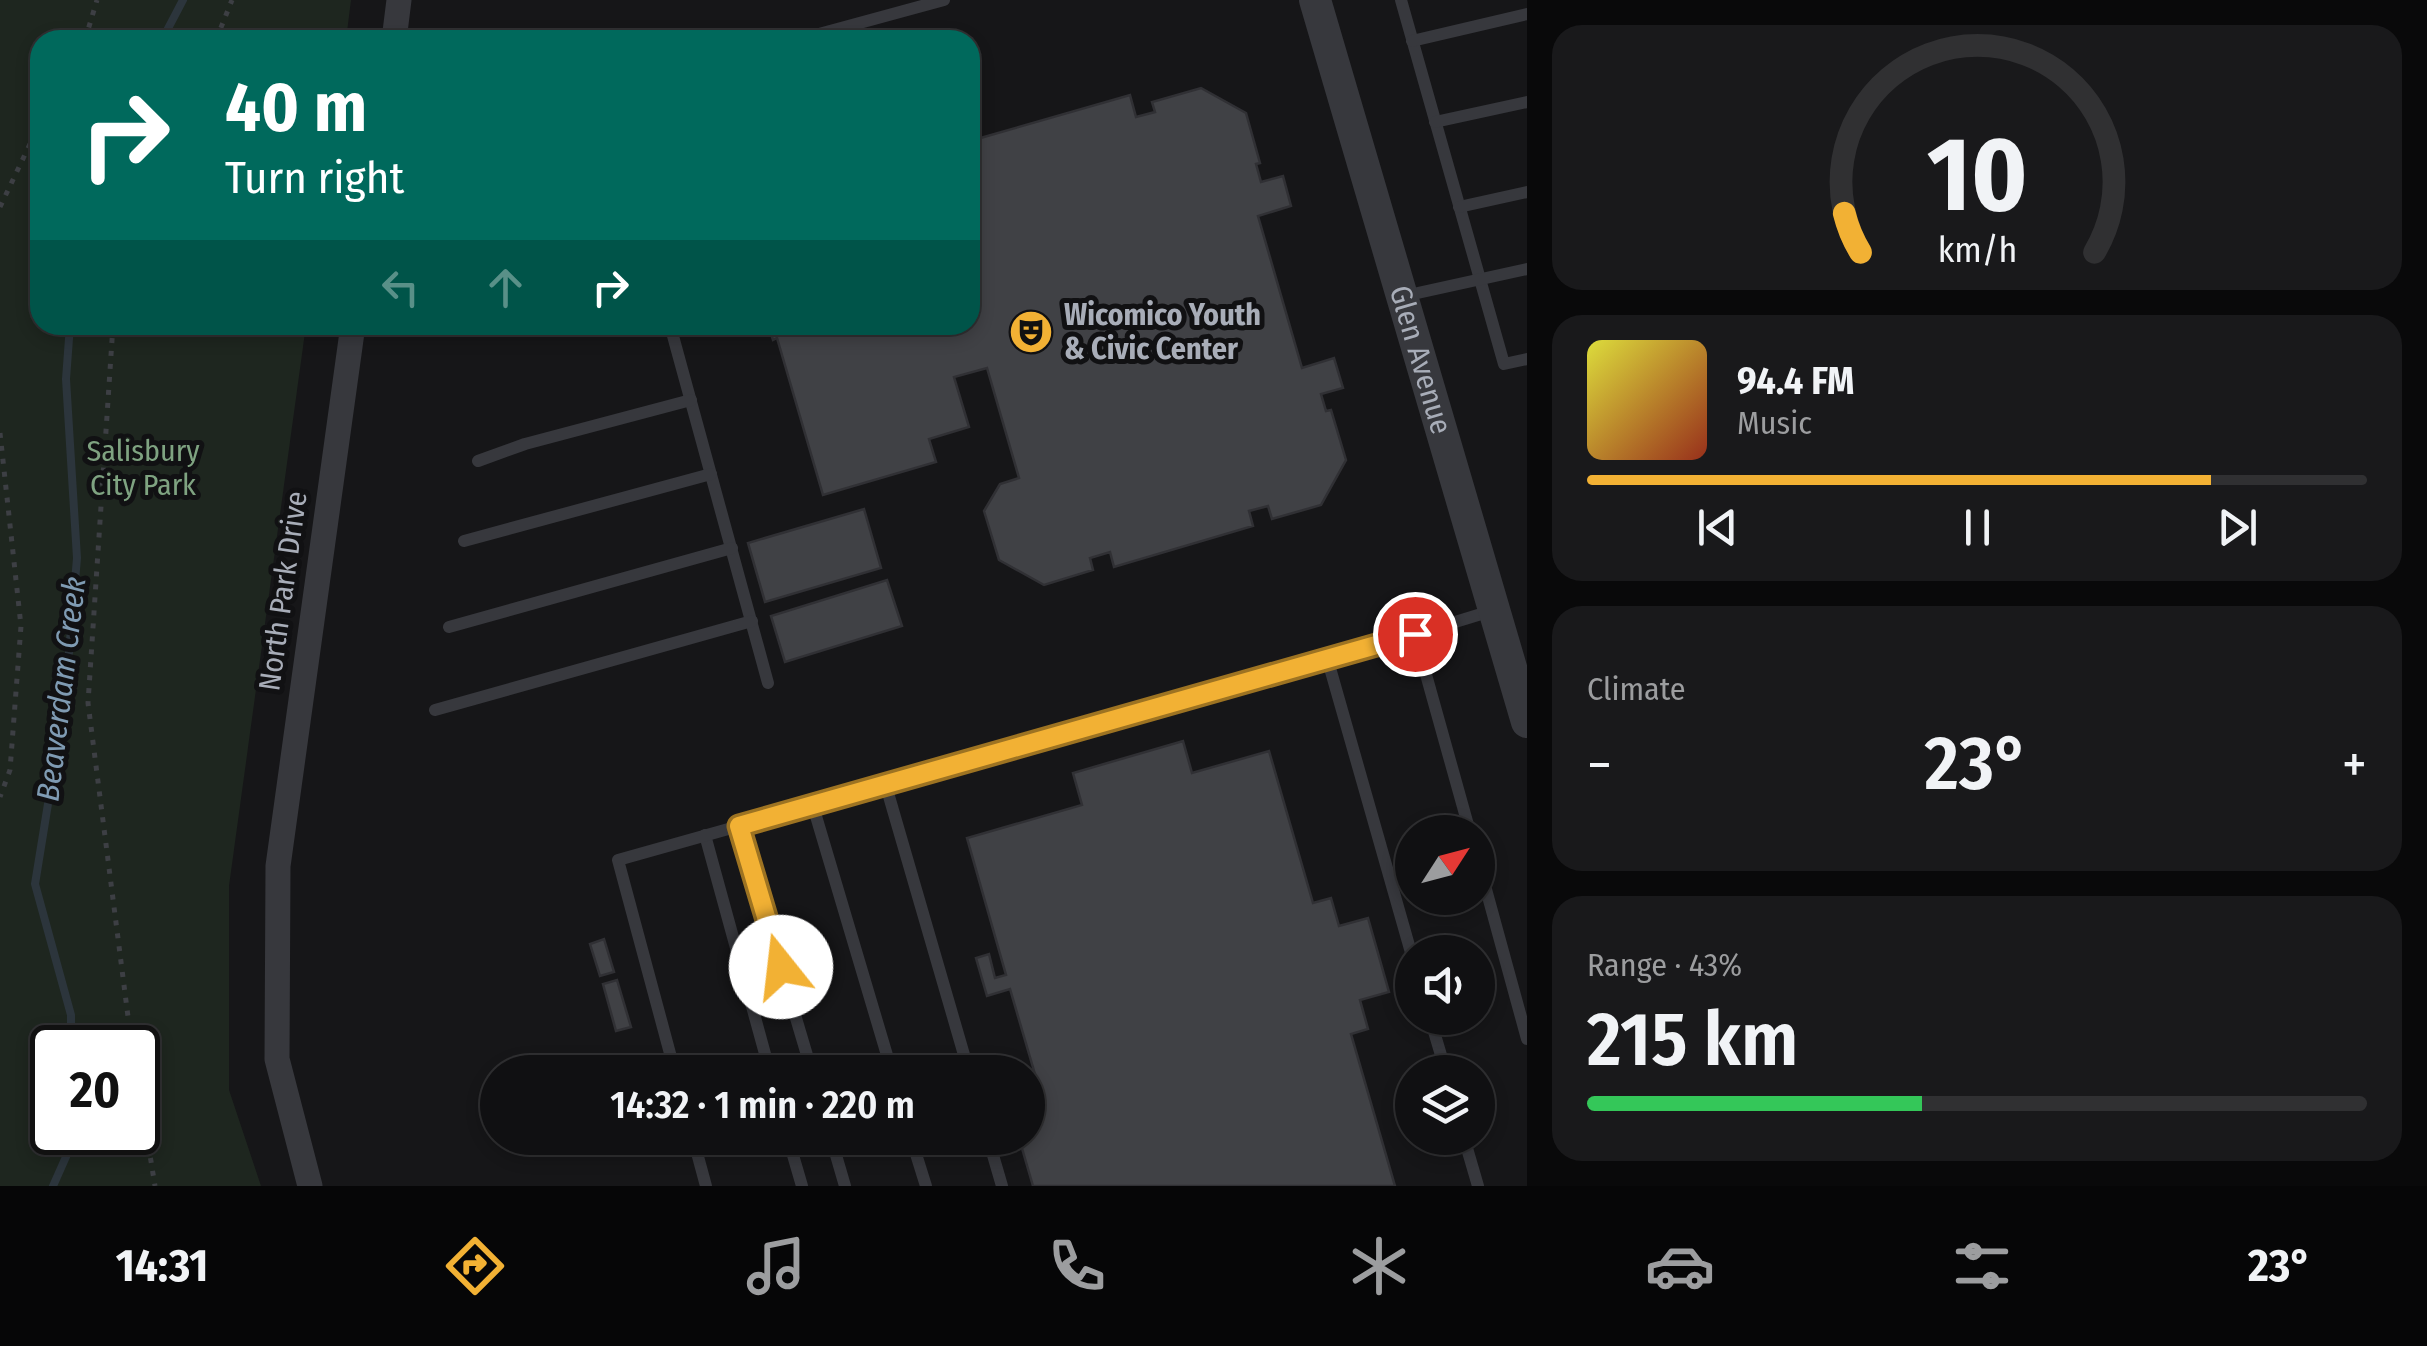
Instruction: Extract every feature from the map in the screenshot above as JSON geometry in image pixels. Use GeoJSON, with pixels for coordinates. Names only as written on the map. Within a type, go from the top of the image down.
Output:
{"type":"FeatureCollection","features":[{"type":"Feature","properties":{"kind":"street"},"geometry":{"type":"LineString","coordinates":[[395,30],[399,0]]}},
{"type":"Feature","properties":{"kind":"street","name":"Glen Avenue"},"geometry":{"type":"LineString","coordinates":[[1315,0],[1527,722]]}},
{"type":"Feature","properties":{"kind":"street","name":"North Park Drive"},"geometry":{"type":"LineString","coordinates":[[310,1186],[277,1059],[278,866],[352,335]]}},
{"type":"Feature","properties":{"kind":"lane"},"geometry":{"type":"LineString","coordinates":[[834,30],[944,0]]}},
{"type":"Feature","properties":{"kind":"lane"},"geometry":{"type":"LineString","coordinates":[[1401,0],[1504,364],[1527,359]]}},
{"type":"Feature","properties":{"kind":"lane"},"geometry":{"type":"LineString","coordinates":[[1412,41],[1527,14]]}},
{"type":"Feature","properties":{"kind":"lane"},"geometry":{"type":"LineString","coordinates":[[1435,122],[1527,102]]}},
{"type":"Feature","properties":{"kind":"lane"},"geometry":{"type":"LineString","coordinates":[[1460,207],[1527,192]]}},
{"type":"Feature","properties":{"kind":"lane"},"geometry":{"type":"LineString","coordinates":[[1401,296],[1527,269]]}},
{"type":"Feature","properties":{"kind":"lane"},"geometry":{"type":"LineString","coordinates":[[673,335],[768,682]]}},
{"type":"Feature","properties":{"kind":"lane"},"geometry":{"type":"LineString","coordinates":[[478,461],[525,444],[691,400]]}},
{"type":"Feature","properties":{"kind":"lane"},"geometry":{"type":"LineString","coordinates":[[464,541],[711,474]]}},
{"type":"Feature","properties":{"kind":"lane"},"geometry":{"type":"LineString","coordinates":[[449,627],[732,548]]}},
{"type":"Feature","properties":{"kind":"lane"},"geometry":{"type":"LineString","coordinates":[[670,1055],[618,860],[1328,662],[1494,610]]}},
{"type":"Feature","properties":{"kind":"lane"},"geometry":{"type":"LineString","coordinates":[[434,710],[752,622]]}},
{"type":"Feature","properties":{"kind":"lane"},"geometry":{"type":"LineString","coordinates":[[1415,634],[1465,815]]}},
{"type":"Feature","properties":{"kind":"lane"},"geometry":{"type":"LineString","coordinates":[[1328,662],[1406,935]]}},
{"type":"Feature","properties":{"kind":"lane"},"geometry":{"type":"LineString","coordinates":[[886,786],[964,1055]]}},
{"type":"Feature","properties":{"kind":"lane"},"geometry":{"type":"LineString","coordinates":[[813,806],[887,1055]]}},
{"type":"Feature","properties":{"kind":"lane"},"geometry":{"type":"LineString","coordinates":[[739,826],[807,1055]]}},
{"type":"Feature","properties":{"kind":"lane"},"geometry":{"type":"LineString","coordinates":[[705,836],[765,1055]]}},
{"type":"Feature","properties":{"kind":"lane"},"geometry":{"type":"LineString","coordinates":[[1493,915],[1527,1038]]}},
{"type":"Feature","properties":{"kind":"lane"},"geometry":{"type":"LineString","coordinates":[[698,1155],[706,1186]]}},
{"type":"Feature","properties":{"kind":"lane"},"geometry":{"type":"LineString","coordinates":[[793,1155],[802,1186]]}},
{"type":"Feature","properties":{"kind":"lane"},"geometry":{"type":"LineString","coordinates":[[836,1155],[845,1186]]}},
{"type":"Feature","properties":{"kind":"lane"},"geometry":{"type":"LineString","coordinates":[[916,1155],[926,1186]]}},
{"type":"Feature","properties":{"kind":"lane"},"geometry":{"type":"LineString","coordinates":[[993,1155],[1002,1186]]}},
{"type":"Feature","properties":{"kind":"lane"},"geometry":{"type":"LineString","coordinates":[[1469,1155],[1478,1186]]}},
{"type":"Feature","properties":{"kind":"path"},"geometry":{"type":"LineString","coordinates":[[88,30],[97,0]]}},
{"type":"Feature","properties":{"kind":"path"},"geometry":{"type":"LineString","coordinates":[[220,30],[232,0]]}},
{"type":"Feature","properties":{"kind":"path"},"geometry":{"type":"LineString","coordinates":[[0,207],[30,144]]}},
{"type":"Feature","properties":{"kind":"path"},"geometry":{"type":"LineString","coordinates":[[112,335],[88,703],[129,1025]]}},
{"type":"Feature","properties":{"kind":"path"},"geometry":{"type":"LineString","coordinates":[[0,433],[20,626],[10,770],[0,796]]}},
{"type":"Feature","properties":{"kind":"path"},"geometry":{"type":"LineString","coordinates":[[149,1155],[154,1186]]}},
{"type":"Feature","properties":{"kind":"green space","name":"Salisbury City Park"},"geometry":{"type":"Polygon","coordinates":[[[0,0],[351,0],[347,30],[30,30],[30,335],[305,335],[229,886],[229,1090],[261,1186],[0,1186],[0,0]]]}},
{"type":"Feature","properties":{"kind":"building","name":"Wicomico Youth & Civic Center"},"geometry":{"type":"Polygon","coordinates":[[[1201,88],[1246,113],[1260,163],[1256,164],[1261,182],[1283,176],[1291,206],[1258,216],[1302,368],[1334,358],[1343,388],[1321,394],[1326,411],[1331,410],[1346,460],[1321,505],[1272,519],[1268,506],[1249,511],[1253,526],[1114,567],[1110,552],[1090,558],[1093,570],[1044,585],[999,560],[984,511],[1000,484],[1019,478],[987,368],[954,377],[969,427],[929,439],[936,462],[823,495],[777,338],[773,340],[771,335],[980,335],[980,138],[1130,95],[1136,117],[1155,112],[1152,102],[1201,88]]]}},
{"type":"Feature","properties":{"kind":"building"},"geometry":{"type":"Polygon","coordinates":[[[864,509],[881,568],[765,602],[748,543],[864,509]]]}},
{"type":"Feature","properties":{"kind":"building"},"geometry":{"type":"Polygon","coordinates":[[[887,580],[902,626],[785,662],[771,616],[887,580]]]}},
{"type":"Feature","properties":{"kind":"building"},"geometry":{"type":"Polygon","coordinates":[[[1183,741],[1192,773],[1269,751],[1313,903],[1331,898],[1339,926],[1368,918],[1389,992],[1360,1000],[1368,1029],[1351,1034],[1395,1186],[1033,1186],[1024,1155],[1045,1155],[1045,1055],[1029,1055],[1010,989],[987,996],[976,958],[989,954],[995,978],[1006,975],[967,838],[1082,805],[1073,773],[1183,741]]]}},
{"type":"Feature","properties":{"kind":"building"},"geometry":{"type":"Polygon","coordinates":[[[604,939],[614,972],[600,976],[590,944],[604,939]]]}},
{"type":"Feature","properties":{"kind":"building"},"geometry":{"type":"Polygon","coordinates":[[[617,980],[631,1027],[616,1031],[603,984],[617,980]]]}},
{"type":"Feature","properties":{"kind":"waterway","name":"Beaverdam Creek"},"geometry":{"type":"LineString","coordinates":[[167,30],[183,0]]}},
{"type":"Feature","properties":{"kind":"waterway","name":"Beaverdam Creek"},"geometry":{"type":"LineString","coordinates":[[69,335],[66,379],[77,558],[65,699],[35,884],[71,1025]]}},
{"type":"Feature","properties":{"kind":"waterway","name":"Beaverdam Creek"},"geometry":{"type":"LineString","coordinates":[[53,1186],[67,1155]]}},
{"type":"Feature","properties":{"kind":"place","name":"Wicomico Youth & Civic Center"},"geometry":{"type":"Point","coordinates":[1031,332]}},
{"type":"Feature","properties":{"kind":"route"},"geometry":{"type":"LineString","coordinates":[[781,967],[739,826],[1328,662],[1415,634]]}}]}
